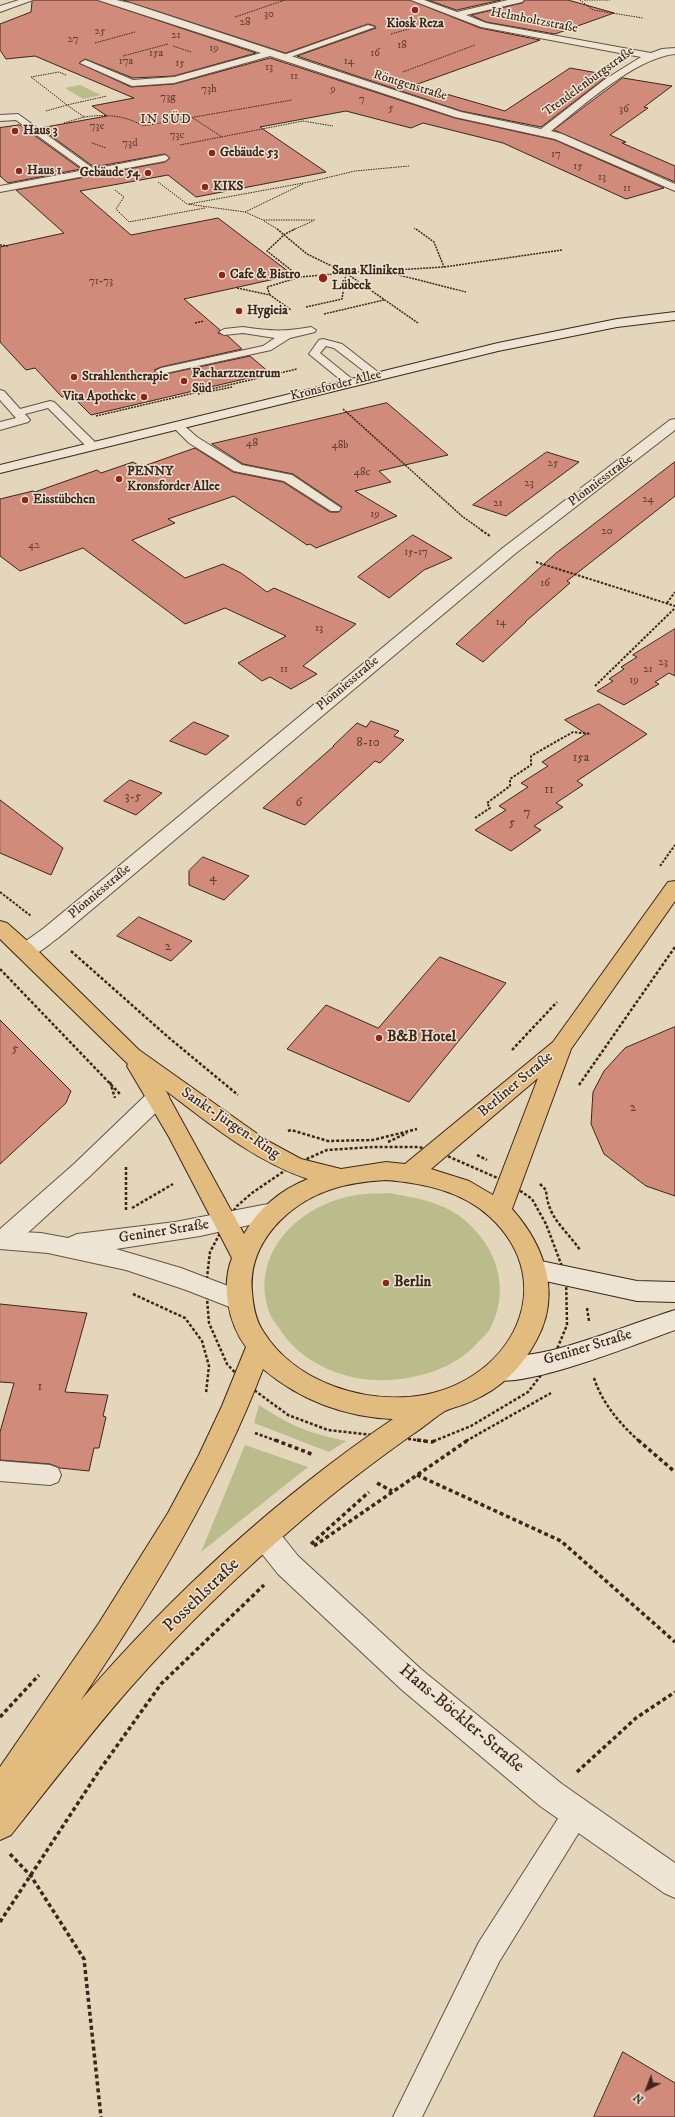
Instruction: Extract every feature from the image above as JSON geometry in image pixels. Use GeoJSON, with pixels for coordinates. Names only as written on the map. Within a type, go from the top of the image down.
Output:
{"type":"FeatureCollection","features":[{"type":"Feature","properties":{"kind":"main road"},"geometry":{"type":"LineString","coordinates":[[561,1047],[675,887]]}},
{"type":"Feature","properties":{"kind":"main road","name":"Sankt-Jürgen-Ring"},"geometry":{"type":"LineString","coordinates":[[0,928],[26,951],[130,1055],[238,1133],[292,1165],[316,1173],[338,1177]]}},
{"type":"Feature","properties":{"kind":"main road","name":"Berliner Straße"},"geometry":{"type":"LineString","coordinates":[[410,1173],[561,1047]]}},
{"type":"Feature","properties":{"kind":"main road","name":"Berliner Straße"},"geometry":{"type":"LineString","coordinates":[[498,1211],[561,1047]]}},
{"type":"Feature","properties":{"kind":"main road","name":"Sankt-Jürgen-Ring"},"geometry":{"type":"LineString","coordinates":[[130,1055],[158,1097],[200,1171],[244,1257]]}},
{"type":"Feature","properties":{"kind":"main road"},"geometry":{"type":"LineString","coordinates":[[386,1171],[410,1173],[443,1180],[473,1193],[498,1211],[515,1228],[528,1248],[536,1270],[537,1306],[526,1340],[500,1371],[471,1390],[437,1403],[403,1408],[369,1407],[335,1400],[305,1387],[279,1368],[259,1346],[247,1324],[240,1301],[239,1279],[244,1257],[256,1234],[273,1212],[292,1198],[314,1185],[338,1177],[362,1172],[386,1171]]}},
{"type":"Feature","properties":{"kind":"main road"},"geometry":{"type":"LineString","coordinates":[[0,1794],[142,1583],[186,1506],[230,1423],[246,1384],[259,1346]]}},
{"type":"Feature","properties":{"kind":"main road","name":"Possehlstraße"},"geometry":{"type":"LineString","coordinates":[[3,1837],[60,1749],[136,1661],[186,1609],[265,1536],[347,1467],[437,1403]]}},
{"type":"Feature","properties":{"kind":"street"},"geometry":{"type":"LineString","coordinates":[[0,10],[28,0]]}},
{"type":"Feature","properties":{"kind":"street","name":"Röntgenstraße"},"geometry":{"type":"LineString","coordinates":[[103,0],[127,5],[366,86],[459,115],[544,132]]}},
{"type":"Feature","properties":{"kind":"street","name":"Helmholtzstraße"},"geometry":{"type":"LineString","coordinates":[[416,0],[484,25],[650,56]]}},
{"type":"Feature","properties":{"kind":"street"},"geometry":{"type":"LineString","coordinates":[[456,15],[519,0]]}},
{"type":"Feature","properties":{"kind":"street","name":"Trendelenburgstraße"},"geometry":{"type":"LineString","coordinates":[[544,132],[610,82],[650,56],[673,51]]}},
{"type":"Feature","properties":{"kind":"street"},"geometry":{"type":"LineString","coordinates":[[87,64],[132,82],[174,80],[271,53]]}},
{"type":"Feature","properties":{"kind":"street","name":"Trendelenburgstraße"},"geometry":{"type":"LineString","coordinates":[[544,132],[558,136],[675,188]]}},
{"type":"Feature","properties":{"kind":"street","name":"Kronsforder Allee"},"geometry":{"type":"LineString","coordinates":[[0,469],[377,376],[573,330],[675,316]]}},
{"type":"Feature","properties":{"kind":"street","name":"Plönniesstraße"},"geometry":{"type":"LineString","coordinates":[[26,951],[51,934],[510,550],[675,423]]}},
{"type":"Feature","properties":{"kind":"street","name":"Geniner Straße"},"geometry":{"type":"LineString","coordinates":[[1,1243],[36,1213],[158,1097]]}},
{"type":"Feature","properties":{"kind":"street","name":"Geniner Straße"},"geometry":{"type":"LineString","coordinates":[[1,1243],[53,1244],[126,1239],[226,1222],[273,1212]]}},
{"type":"Feature","properties":{"kind":"street","name":"Geniner Straße"},"geometry":{"type":"LineString","coordinates":[[53,1244],[126,1260],[206,1286],[240,1301]]}},
{"type":"Feature","properties":{"kind":"street"},"geometry":{"type":"LineString","coordinates":[[536,1270],[637,1291],[675,1292]]}},
{"type":"Feature","properties":{"kind":"street","name":"Geniner Straße"},"geometry":{"type":"LineString","coordinates":[[500,1371],[552,1361],[591,1350],[675,1320]]}},
{"type":"Feature","properties":{"kind":"street","name":"Hans-Böckler-Straße"},"geometry":{"type":"LineString","coordinates":[[265,1536],[288,1565],[412,1680],[551,1795],[675,1882]]}},
{"type":"Feature","properties":{"kind":"lane"},"geometry":{"type":"LineString","coordinates":[[282,57],[371,28]]}},
{"type":"Feature","properties":{"kind":"lane"},"geometry":{"type":"LineString","coordinates":[[0,118],[18,117],[92,172]]}},
{"type":"Feature","properties":{"kind":"lane"},"geometry":{"type":"LineString","coordinates":[[0,188],[165,158]]}},
{"type":"Feature","properties":{"kind":"lane"},"geometry":{"type":"LineString","coordinates":[[224,332],[242,330],[274,335],[287,335],[310,330]]}},
{"type":"Feature","properties":{"kind":"lane"},"geometry":{"type":"LineString","coordinates":[[237,344],[274,335]]}},
{"type":"Feature","properties":{"kind":"lane"},"geometry":{"type":"LineString","coordinates":[[161,371],[267,348],[287,335]]}},
{"type":"Feature","properties":{"kind":"lane"},"geometry":{"type":"LineString","coordinates":[[351,383],[314,354],[323,342],[338,346],[377,376]]}},
{"type":"Feature","properties":{"kind":"lane"},"geometry":{"type":"LineString","coordinates":[[0,393],[24,420],[0,426]]}},
{"type":"Feature","properties":{"kind":"lane"},"geometry":{"type":"LineString","coordinates":[[17,413],[50,404],[93,446]]}},
{"type":"Feature","properties":{"kind":"lane"},"geometry":{"type":"LineString","coordinates":[[177,426],[193,440],[238,468],[288,478],[335,508]]}},
{"type":"Feature","properties":{"kind":"lane"},"geometry":{"type":"LineString","coordinates":[[0,1471],[50,1475]]}},
{"type":"Feature","properties":{"kind":"lane"},"geometry":{"type":"LineString","coordinates":[[408,2117],[489,1952],[577,1812]]}},
{"type":"Feature","properties":{"kind":"path"},"geometry":{"type":"LineString","coordinates":[[200,29],[285,0]]}},
{"type":"Feature","properties":{"kind":"path"},"geometry":{"type":"LineString","coordinates":[[580,0],[593,10],[644,18]]}},
{"type":"Feature","properties":{"kind":"path"},"geometry":{"type":"LineString","coordinates":[[584,0],[610,0]]}},
{"type":"Feature","properties":{"kind":"path"},"geometry":{"type":"LineString","coordinates":[[95,43],[174,21]]}},
{"type":"Feature","properties":{"kind":"path"},"geometry":{"type":"LineString","coordinates":[[366,86],[487,40],[509,30]]}},
{"type":"Feature","properties":{"kind":"path"},"geometry":{"type":"LineString","coordinates":[[87,64],[166,44],[227,65]]}},
{"type":"Feature","properties":{"kind":"path"},"geometry":{"type":"LineString","coordinates":[[67,124],[63,122],[96,115],[133,119],[143,126],[292,100]]}},
{"type":"Feature","properties":{"kind":"path"},"geometry":{"type":"LineString","coordinates":[[18,117],[67,106],[84,117]]}},
{"type":"Feature","properties":{"kind":"path"},"geometry":{"type":"LineString","coordinates":[[193,117],[222,137]]}},
{"type":"Feature","properties":{"kind":"path"},"geometry":{"type":"LineString","coordinates":[[176,146],[303,121],[333,126]]}},
{"type":"Feature","properties":{"kind":"path"},"geometry":{"type":"LineString","coordinates":[[187,204],[309,182],[355,171],[409,166]]}},
{"type":"Feature","properties":{"kind":"path"},"geometry":{"type":"LineString","coordinates":[[158,182],[187,204],[245,212],[263,220],[285,234],[307,254],[346,273],[418,323]]}},
{"type":"Feature","properties":{"kind":"path"},"geometry":{"type":"LineString","coordinates":[[245,212],[288,190],[309,182]]}},
{"type":"Feature","properties":{"kind":"path"},"geometry":{"type":"LineString","coordinates":[[122,188],[115,190],[124,197],[116,208],[129,222],[208,207]]}},
{"type":"Feature","properties":{"kind":"path"},"geometry":{"type":"LineString","coordinates":[[263,220],[315,220],[285,234],[267,251],[300,277]]}},
{"type":"Feature","properties":{"kind":"path"},"geometry":{"type":"LineString","coordinates":[[414,228],[434,242],[444,267]]}},
{"type":"Feature","properties":{"kind":"path"},"geometry":{"type":"LineString","coordinates":[[0,245],[9,246]]}},
{"type":"Feature","properties":{"kind":"path"},"geometry":{"type":"LineString","coordinates":[[270,295],[267,287],[300,277],[444,267],[562,250]]}},
{"type":"Feature","properties":{"kind":"path"},"geometry":{"type":"LineString","coordinates":[[381,271],[466,292]]}},
{"type":"Feature","properties":{"kind":"path"},"geometry":{"type":"LineString","coordinates":[[306,307],[342,299],[346,273]]}},
{"type":"Feature","properties":{"kind":"path"},"geometry":{"type":"LineString","coordinates":[[237,288],[270,295],[295,314]]}},
{"type":"Feature","properties":{"kind":"path"},"geometry":{"type":"LineString","coordinates":[[322,314],[384,300]]}},
{"type":"Feature","properties":{"kind":"path"},"geometry":{"type":"LineString","coordinates":[[94,417],[104,413],[302,368]]}},
{"type":"Feature","properties":{"kind":"path"},"geometry":{"type":"LineString","coordinates":[[190,393],[197,398]]}},
{"type":"Feature","properties":{"kind":"path"},"geometry":{"type":"LineString","coordinates":[[340,408],[346,410],[463,517],[510,550],[531,560],[667,603],[675,607],[595,686]]}},
{"type":"Feature","properties":{"kind":"path"},"geometry":{"type":"LineString","coordinates":[[667,603],[675,592]]}},
{"type":"Feature","properties":{"kind":"path"},"geometry":{"type":"LineString","coordinates":[[475,818],[490,808],[488,803],[510,786],[510,779],[531,765],[530,756],[573,732],[591,734]]}},
{"type":"Feature","properties":{"kind":"path"},"geometry":{"type":"LineString","coordinates":[[656,871],[675,845]]}},
{"type":"Feature","properties":{"kind":"path"},"geometry":{"type":"LineString","coordinates":[[0,892],[51,934],[168,1037],[241,1097]]}},
{"type":"Feature","properties":{"kind":"path"},"geometry":{"type":"LineString","coordinates":[[577,1089],[585,1075],[675,947]]}},
{"type":"Feature","properties":{"kind":"path"},"geometry":{"type":"LineString","coordinates":[[0,969],[110,1082]]}},
{"type":"Feature","properties":{"kind":"path"},"geometry":{"type":"LineString","coordinates":[[506,1056],[559,999]]}},
{"type":"Feature","properties":{"kind":"path"},"geometry":{"type":"LineString","coordinates":[[373,1147],[395,1140],[422,1124]]}},
{"type":"Feature","properties":{"kind":"path"},"geometry":{"type":"LineString","coordinates":[[283,1132],[291,1130],[328,1141],[373,1140],[415,1129]]}},
{"type":"Feature","properties":{"kind":"path"},"geometry":{"type":"LineString","coordinates":[[432,1442],[386,1438],[328,1430],[288,1415],[246,1384],[226,1364],[209,1323],[206,1286],[210,1252],[226,1222],[238,1206],[252,1193],[292,1165],[327,1150],[373,1147],[418,1147],[436,1152],[509,1183],[532,1199],[576,1279],[591,1350],[593,1372],[599,1394],[626,1430],[675,1472]]}},
{"type":"Feature","properties":{"kind":"path"},"geometry":{"type":"LineString","coordinates":[[126,1211],[180,1180]]}},
{"type":"Feature","properties":{"kind":"path"},"geometry":{"type":"LineString","coordinates":[[426,1447],[432,1442],[472,1426],[528,1392],[552,1361],[567,1324],[580,1251],[574,1241],[558,1225],[547,1204],[546,1190],[541,1185]]}},
{"type":"Feature","properties":{"kind":"path"},"geometry":{"type":"LineString","coordinates":[[130,1292],[185,1318],[202,1341],[209,1366],[205,1401]]}},
{"type":"Feature","properties":{"kind":"path"},"geometry":{"type":"LineString","coordinates":[[288,1565],[463,1443],[559,1389]]}},
{"type":"Feature","properties":{"kind":"path"},"geometry":{"type":"LineString","coordinates":[[230,1423],[347,1467],[392,1492]]}},
{"type":"Feature","properties":{"kind":"path"},"geometry":{"type":"LineString","coordinates":[[417,1474],[561,1541],[675,1642]]}},
{"type":"Feature","properties":{"kind":"path"},"geometry":{"type":"LineString","coordinates":[[0,1922],[32,1876],[99,1771],[162,1684],[253,1594],[288,1565],[384,1479]]}},
{"type":"Feature","properties":{"kind":"path"},"geometry":{"type":"LineString","coordinates":[[551,1795],[636,1718],[675,1692]]}},
{"type":"Feature","properties":{"kind":"path"},"geometry":{"type":"LineString","coordinates":[[3,1837],[32,1876],[84,1959],[101,2117]]}},
{"type":"Feature","properties":{"kind":"green space"},"geometry":{"type":"Polygon","coordinates":[[[80,85],[101,95],[83,99],[65,88],[80,85]]]}},
{"type":"Feature","properties":{"kind":"green space"},"geometry":{"type":"Polygon","coordinates":[[[388,1193],[415,1198],[442,1206],[458,1215],[471,1226],[490,1251],[496,1265],[500,1295],[497,1311],[489,1331],[471,1349],[456,1361],[439,1369],[412,1377],[393,1380],[356,1378],[337,1373],[320,1365],[304,1355],[290,1343],[270,1314],[265,1293],[266,1272],[272,1254],[282,1237],[296,1222],[313,1210],[352,1196],[388,1193]]]}},
{"type":"Feature","properties":{"kind":"green space"},"geometry":{"type":"Polygon","coordinates":[[[259,1405],[300,1428],[346,1441],[329,1452],[254,1423],[259,1405]]]}},
{"type":"Feature","properties":{"kind":"green space"},"geometry":{"type":"Polygon","coordinates":[[[245,1445],[308,1467],[201,1552],[245,1445]]]}},
{"type":"Feature","properties":{"kind":"building"},"geometry":{"type":"Polygon","coordinates":[[[34,0],[97,0],[256,53],[174,76],[133,78],[85,59],[79,63],[131,87],[174,84],[270,58],[455,118],[555,140],[664,188],[626,199],[503,143],[423,123],[411,128],[346,111],[260,127],[326,172],[196,197],[168,175],[80,191],[131,235],[218,218],[293,275],[184,299],[220,330],[218,333],[228,336],[242,349],[161,367],[154,370],[161,375],[250,356],[270,373],[91,415],[71,395],[62,397],[35,368],[26,370],[0,342],[0,247],[64,233],[16,190],[165,162],[170,158],[165,154],[94,167],[40,128],[107,116],[92,106],[134,98],[35,56],[6,59],[0,50],[0,24],[31,12],[32,2],[34,0]]]}},
{"type":"Feature","properties":{"kind":"building"},"geometry":{"type":"Polygon","coordinates":[[[123,0],[410,0],[480,28],[540,40],[415,85],[505,111],[570,68],[609,75],[541,127],[461,111],[297,56],[376,28],[375,26],[368,24],[286,53],[123,0]]]}},
{"type":"Feature","properties":{"kind":"building"},"geometry":{"type":"Polygon","coordinates":[[[428,0],[501,0],[457,10],[428,0]]]}},
{"type":"Feature","properties":{"kind":"building"},"geometry":{"type":"Polygon","coordinates":[[[526,0],[568,0],[614,13],[555,34],[486,22],[471,15],[522,3],[526,0]]]}},
{"type":"Feature","properties":{"kind":"building"},"geometry":{"type":"Polygon","coordinates":[[[623,78],[672,86],[644,107],[648,108],[610,135],[626,142],[622,143],[675,166],[675,182],[554,130],[623,78]]]}},
{"type":"Feature","properties":{"kind":"building"},"geometry":{"type":"Polygon","coordinates":[[[20,125],[81,169],[8,183],[0,176],[0,128],[20,125]]]}},
{"type":"Feature","properties":{"kind":"building"},"geometry":{"type":"Polygon","coordinates":[[[387,403],[448,455],[379,471],[391,482],[355,491],[397,516],[316,548],[310,544],[307,545],[234,496],[168,519],[175,523],[132,540],[185,578],[223,564],[241,573],[267,592],[274,588],[356,624],[303,666],[317,674],[291,689],[270,677],[262,681],[238,663],[286,636],[225,608],[185,624],[83,548],[20,571],[0,556],[0,499],[33,491],[35,492],[97,470],[101,473],[133,462],[141,467],[195,448],[233,472],[283,482],[330,512],[339,512],[342,507],[293,474],[243,464],[212,444],[387,403]]]}},
{"type":"Feature","properties":{"kind":"building"},"geometry":{"type":"Polygon","coordinates":[[[547,452],[579,462],[506,516],[473,505],[547,452]]]}},
{"type":"Feature","properties":{"kind":"building"},"geometry":{"type":"Polygon","coordinates":[[[675,462],[675,496],[567,581],[570,583],[525,622],[483,662],[456,644],[555,554],[675,462]]]}},
{"type":"Feature","properties":{"kind":"building"},"geometry":{"type":"Polygon","coordinates":[[[413,535],[452,558],[424,570],[389,598],[358,577],[413,535]]]}},
{"type":"Feature","properties":{"kind":"building"},"geometry":{"type":"Polygon","coordinates":[[[675,629],[675,676],[669,673],[655,682],[659,684],[624,705],[597,691],[613,681],[609,679],[624,669],[621,667],[637,657],[633,655],[675,629]]]}},
{"type":"Feature","properties":{"kind":"building"},"geometry":{"type":"Polygon","coordinates":[[[599,704],[647,734],[577,781],[583,785],[556,803],[563,807],[534,826],[541,830],[511,851],[475,830],[506,810],[499,806],[528,787],[521,783],[548,766],[542,762],[586,734],[565,720],[599,704]]]}},
{"type":"Feature","properties":{"kind":"building"},"geometry":{"type":"Polygon","coordinates":[[[371,721],[399,731],[394,736],[404,740],[380,763],[375,761],[305,825],[263,808],[334,746],[357,723],[366,727],[371,721]]]}},
{"type":"Feature","properties":{"kind":"building"},"geometry":{"type":"Polygon","coordinates":[[[194,722],[229,736],[206,755],[170,741],[194,722]]]}},
{"type":"Feature","properties":{"kind":"building"},"geometry":{"type":"Polygon","coordinates":[[[130,780],[162,793],[136,815],[104,801],[130,780]]]}},
{"type":"Feature","properties":{"kind":"building"},"geometry":{"type":"Polygon","coordinates":[[[0,800],[63,848],[51,875],[0,853],[0,800]]]}},
{"type":"Feature","properties":{"kind":"building"},"geometry":{"type":"Polygon","coordinates":[[[203,857],[249,876],[224,900],[189,885],[189,871],[203,857]]]}},
{"type":"Feature","properties":{"kind":"building"},"geometry":{"type":"Polygon","coordinates":[[[139,917],[192,941],[171,961],[117,936],[139,917]]]}},
{"type":"Feature","properties":{"kind":"building","name":"B&B Hotel"},"geometry":{"type":"Polygon","coordinates":[[[440,957],[506,983],[409,1102],[287,1049],[326,1005],[378,1028],[440,957]]]}},
{"type":"Feature","properties":{"kind":"building"},"geometry":{"type":"Polygon","coordinates":[[[0,1020],[71,1091],[66,1103],[0,1164],[0,1020]]]}},
{"type":"Feature","properties":{"kind":"building"},"geometry":{"type":"Polygon","coordinates":[[[675,1027],[675,1196],[646,1186],[604,1154],[591,1124],[593,1092],[604,1071],[625,1048],[675,1027]]]}},
{"type":"Feature","properties":{"kind":"building"},"geometry":{"type":"Polygon","coordinates":[[[0,1304],[87,1313],[65,1392],[108,1395],[103,1416],[106,1417],[99,1448],[94,1448],[89,1471],[60,1468],[50,1464],[0,1460],[0,1432],[14,1383],[0,1382],[0,1304]]]}},
{"type":"Feature","properties":{"kind":"building"},"geometry":{"type":"Polygon","coordinates":[[[623,2052],[675,2083],[675,2117],[594,2117],[623,2052]]]}},
{"type":"Feature","properties":{"kind":"place","name":"Kiosk Reza"},"geometry":{"type":"Point","coordinates":[415,10]}},
{"type":"Feature","properties":{"kind":"place","name":"Haus 3"},"geometry":{"type":"Point","coordinates":[15,131]}},
{"type":"Feature","properties":{"kind":"place","name":"Gebäude 53"},"geometry":{"type":"Point","coordinates":[212,153]}},
{"type":"Feature","properties":{"kind":"place","name":"Haus 1"},"geometry":{"type":"Point","coordinates":[19,171]}},
{"type":"Feature","properties":{"kind":"place","name":"Gebäude 54"},"geometry":{"type":"Point","coordinates":[148,173]}},
{"type":"Feature","properties":{"kind":"place","name":"KIKS"},"geometry":{"type":"Point","coordinates":[205,187]}},
{"type":"Feature","properties":{"kind":"place","name":"Cafe & Bistro"},"geometry":{"type":"Point","coordinates":[222,275]}},
{"type":"Feature","properties":{"kind":"place","name":"Sana Kliniken Lübeck"},"geometry":{"type":"Point","coordinates":[323,278]}},
{"type":"Feature","properties":{"kind":"place","name":"Hygieia"},"geometry":{"type":"Point","coordinates":[239,311]}},
{"type":"Feature","properties":{"kind":"place","name":"Strahlentherapie"},"geometry":{"type":"Point","coordinates":[74,377]}},
{"type":"Feature","properties":{"kind":"place","name":"Facharztzentrum Süd"},"geometry":{"type":"Point","coordinates":[184,381]}},
{"type":"Feature","properties":{"kind":"place","name":"Vita Apotheke"},"geometry":{"type":"Point","coordinates":[144,397]}},
{"type":"Feature","properties":{"kind":"place","name":"PENNY Kronsforder Allee"},"geometry":{"type":"Point","coordinates":[119,479]}},
{"type":"Feature","properties":{"kind":"place","name":"Eisstübchen"},"geometry":{"type":"Point","coordinates":[25,500]}},
{"type":"Feature","properties":{"kind":"place","name":"B&B Hotel"},"geometry":{"type":"Point","coordinates":[379,1038]}},
{"type":"Feature","properties":{"kind":"place","name":"Berlin"},"geometry":{"type":"Point","coordinates":[386,1283]}},
{"type":"Feature","properties":{"kind":"district","name":"IN SÜD"},"geometry":{"type":"Point","coordinates":[166,120]}}]}
